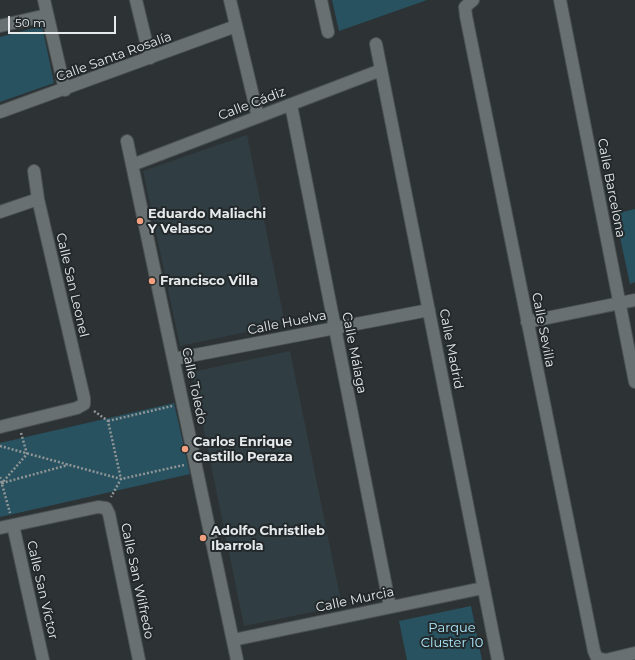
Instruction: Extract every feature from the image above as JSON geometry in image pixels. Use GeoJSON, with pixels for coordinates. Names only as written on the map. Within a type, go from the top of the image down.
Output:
{"type":"FeatureCollection","features":[{"type":"Feature","properties":{"kind":"street"},"geometry":{"type":"LineString","coordinates":[[44,0],[65,90]]}},
{"type":"Feature","properties":{"kind":"street"},"geometry":{"type":"LineString","coordinates":[[136,0],[150,58]]}},
{"type":"Feature","properties":{"kind":"street"},"geometry":{"type":"LineString","coordinates":[[230,0],[258,117]]}},
{"type":"Feature","properties":{"kind":"street"},"geometry":{"type":"LineString","coordinates":[[321,0],[328,32]]}},
{"type":"Feature","properties":{"kind":"street","name":"Calle Barcelona"},"geometry":{"type":"LineString","coordinates":[[560,0],[635,382]]}},
{"type":"Feature","properties":{"kind":"street","name":"Calle Sevilla"},"geometry":{"type":"LineString","coordinates":[[469,4],[527,322],[594,651],[597,658],[606,660],[635,653]]}},
{"type":"Feature","properties":{"kind":"street"},"geometry":{"type":"LineString","coordinates":[[0,26],[47,15]]}},
{"type":"Feature","properties":{"kind":"street","name":"Calle Santa Rosalía"},"geometry":{"type":"LineString","coordinates":[[0,112],[65,90],[236,26]]}},
{"type":"Feature","properties":{"kind":"street","name":"Calle Madrid"},"geometry":{"type":"LineString","coordinates":[[376,44],[498,660]]}},
{"type":"Feature","properties":{"kind":"street","name":"Calle Cádiz"},"geometry":{"type":"LineString","coordinates":[[132,164],[381,70]]}},
{"type":"Feature","properties":{"kind":"street","name":"Calle Málaga"},"geometry":{"type":"LineString","coordinates":[[291,105],[390,607]]}},
{"type":"Feature","properties":{"kind":"street","name":"Calle Toledo"},"geometry":{"type":"LineString","coordinates":[[127,141],[237,660]]}},
{"type":"Feature","properties":{"kind":"street","name":"Calle San Leonel"},"geometry":{"type":"LineString","coordinates":[[34,171],[38,200],[84,398],[84,404]]}},
{"type":"Feature","properties":{"kind":"street"},"geometry":{"type":"LineString","coordinates":[[0,212],[38,200]]}},
{"type":"Feature","properties":{"kind":"street"},"geometry":{"type":"LineString","coordinates":[[527,322],[635,300]]}},
{"type":"Feature","properties":{"kind":"street","name":"Calle Huelva"},"geometry":{"type":"LineString","coordinates":[[174,359],[429,310]]}},
{"type":"Feature","properties":{"kind":"street"},"geometry":{"type":"LineString","coordinates":[[0,427],[77,408],[84,404]]}},
{"type":"Feature","properties":{"kind":"street"},"geometry":{"type":"LineString","coordinates":[[0,528],[98,507],[106,508]]}},
{"type":"Feature","properties":{"kind":"street","name":"Calle San Wilfredo"},"geometry":{"type":"LineString","coordinates":[[106,508],[109,514],[139,660]]}},
{"type":"Feature","properties":{"kind":"street","name":"Calle San Víctor"},"geometry":{"type":"LineString","coordinates":[[14,525],[43,660]]}},
{"type":"Feature","properties":{"kind":"street","name":"Calle Murcia"},"geometry":{"type":"LineString","coordinates":[[233,640],[483,588]]}},
{"type":"Feature","properties":{"kind":"path"},"geometry":{"type":"LineString","coordinates":[[108,421],[183,403]]}},
{"type":"Feature","properties":{"kind":"path"},"geometry":{"type":"LineString","coordinates":[[84,404],[108,421],[121,479],[106,508]]}},
{"type":"Feature","properties":{"kind":"path"},"geometry":{"type":"LineString","coordinates":[[18,423],[27,454]]}},
{"type":"Feature","properties":{"kind":"path"},"geometry":{"type":"LineString","coordinates":[[0,446],[121,479],[196,463]]}},
{"type":"Feature","properties":{"kind":"path"},"geometry":{"type":"LineString","coordinates":[[2,483],[27,454]]}},
{"type":"Feature","properties":{"kind":"path"},"geometry":{"type":"LineString","coordinates":[[2,483],[69,464]]}},
{"type":"Feature","properties":{"kind":"path"},"geometry":{"type":"LineString","coordinates":[[0,477],[14,525]]}},
{"type":"Feature","properties":{"kind":"shaded area"},"geometry":{"type":"Polygon","coordinates":[[[247,135],[285,324],[180,346],[143,171],[247,135]]]}},
{"type":"Feature","properties":{"kind":"shaded area"},"geometry":{"type":"Polygon","coordinates":[[[290,351],[342,606],[244,626],[192,372],[290,351]]]}},
{"type":"Feature","properties":{"kind":"green space"},"geometry":{"type":"Polygon","coordinates":[[[332,0],[427,0],[339,31],[332,0]]]}},
{"type":"Feature","properties":{"kind":"green space"},"geometry":{"type":"Polygon","coordinates":[[[42,26],[54,83],[0,102],[0,37],[42,26]]]}},
{"type":"Feature","properties":{"kind":"green space"},"geometry":{"type":"Polygon","coordinates":[[[635,209],[635,282],[630,284],[615,214],[635,209]]]}},
{"type":"Feature","properties":{"kind":"green space"},"geometry":{"type":"Polygon","coordinates":[[[174,403],[190,474],[0,517],[0,443],[174,403]]]}},
{"type":"Feature","properties":{"kind":"green space","name":"Parque Cluster 10"},"geometry":{"type":"Polygon","coordinates":[[[471,606],[482,660],[407,660],[399,621],[471,606]]]}},
{"type":"Feature","properties":{"kind":"place","name":"Eduardo Maliachi Y Velasco"},"geometry":{"type":"Point","coordinates":[140,221]}},
{"type":"Feature","properties":{"kind":"place","name":"Francisco Villa"},"geometry":{"type":"Point","coordinates":[152,281]}},
{"type":"Feature","properties":{"kind":"place","name":"Carlos Enrique Castillo Peraza"},"geometry":{"type":"Point","coordinates":[185,449]}},
{"type":"Feature","properties":{"kind":"place","name":"Adolfo Christlieb Ibarrola"},"geometry":{"type":"Point","coordinates":[203,538]}}]}
